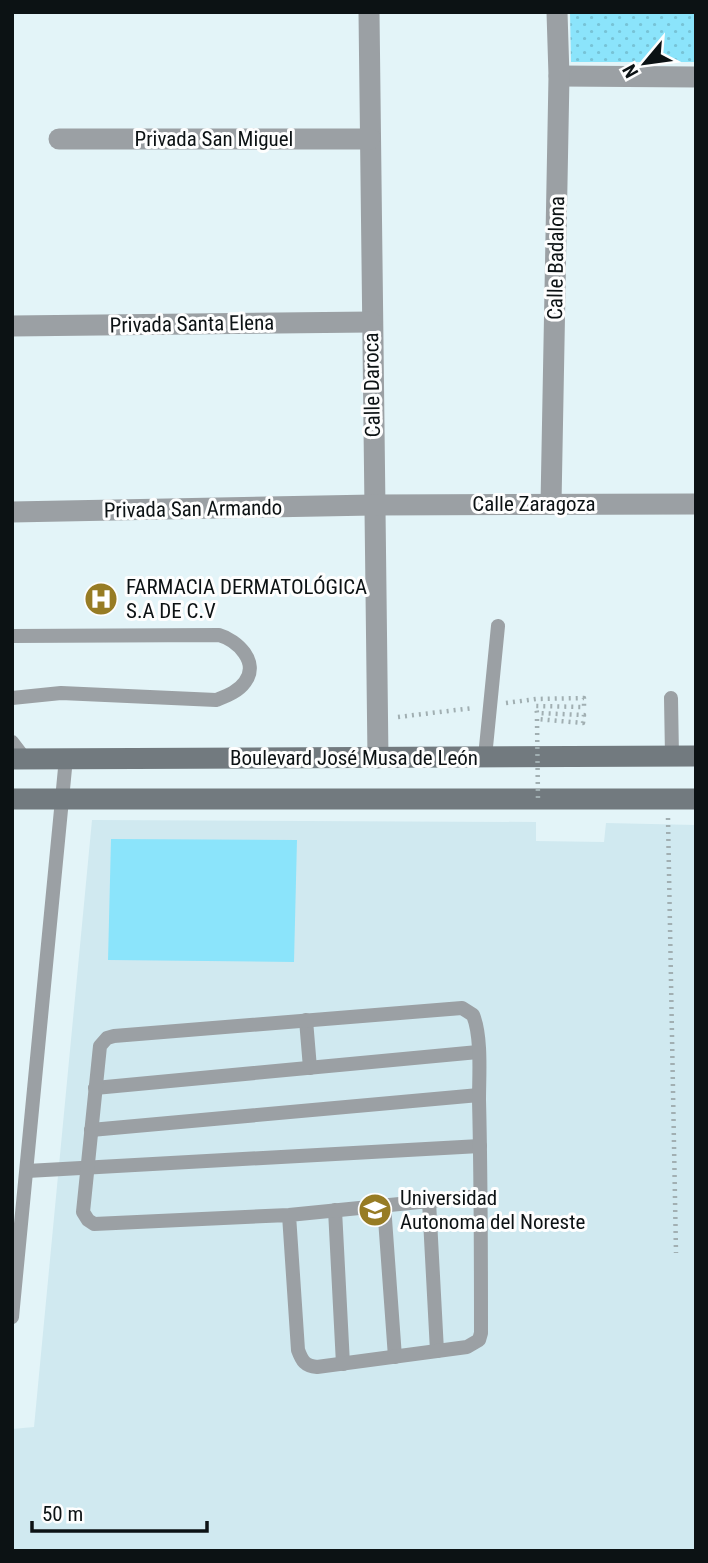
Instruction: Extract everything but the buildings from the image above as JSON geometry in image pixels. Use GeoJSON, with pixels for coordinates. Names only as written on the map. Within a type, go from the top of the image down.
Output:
{"type":"FeatureCollection","features":[{"type":"Feature","properties":{"kind":"main road","name":"Boulevard José Musa de León"},"geometry":{"type":"LineString","coordinates":[[16,753],[66,758],[696,756]]}},
{"type":"Feature","properties":{"kind":"main road","name":"Boulevard José Musa de León"},"geometry":{"type":"LineString","coordinates":[[12,799],[696,799]]}},
{"type":"Feature","properties":{"kind":"street","name":"Calle Daroca"},"geometry":{"type":"LineString","coordinates":[[369,12],[378,758]]}},
{"type":"Feature","properties":{"kind":"street","name":"Calle Badalona"},"geometry":{"type":"LineString","coordinates":[[551,504],[559,76],[557,12]]}},
{"type":"Feature","properties":{"kind":"street"},"geometry":{"type":"LineString","coordinates":[[559,76],[696,77]]}},
{"type":"Feature","properties":{"kind":"street","name":"Privada San Miguel"},"geometry":{"type":"LineString","coordinates":[[59,139],[370,139]]}},
{"type":"Feature","properties":{"kind":"street","name":"Privada Santa Elena"},"geometry":{"type":"LineString","coordinates":[[12,326],[371,322]]}},
{"type":"Feature","properties":{"kind":"street","name":"Calle Zaragoza"},"geometry":{"type":"LineString","coordinates":[[373,505],[696,504]]}},
{"type":"Feature","properties":{"kind":"street","name":"Privada San Armando"},"geometry":{"type":"LineString","coordinates":[[12,512],[373,505]]}},
{"type":"Feature","properties":{"kind":"lane"},"geometry":{"type":"LineString","coordinates":[[485,757],[498,626]]}},
{"type":"Feature","properties":{"kind":"lane"},"geometry":{"type":"LineString","coordinates":[[12,636],[219,635],[232,639],[244,650],[250,668],[247,680],[239,688],[216,700],[61,693],[12,698]]}},
{"type":"Feature","properties":{"kind":"lane"},"geometry":{"type":"LineString","coordinates":[[671,698],[672,756]]}},
{"type":"Feature","properties":{"kind":"lane"},"geometry":{"type":"LineString","coordinates":[[12,1317],[66,758]]}},
{"type":"Feature","properties":{"kind":"lane"},"geometry":{"type":"LineString","coordinates":[[289,1214],[298,1350],[303,1362],[309,1366],[467,1347],[479,1340],[480,1196],[480,1146],[478,1052],[473,1015],[462,1008],[114,1035],[107,1038],[100,1046],[86,1167],[83,1212],[94,1224],[289,1214],[480,1196]]}},
{"type":"Feature","properties":{"kind":"lane"},"geometry":{"type":"LineString","coordinates":[[306,1020],[310,1068]]}},
{"type":"Feature","properties":{"kind":"lane"},"geometry":{"type":"LineString","coordinates":[[95,1088],[478,1052]]}},
{"type":"Feature","properties":{"kind":"lane"},"geometry":{"type":"LineString","coordinates":[[91,1130],[479,1095]]}},
{"type":"Feature","properties":{"kind":"lane"},"geometry":{"type":"LineString","coordinates":[[27,1171],[480,1146]]}},
{"type":"Feature","properties":{"kind":"lane"},"geometry":{"type":"LineString","coordinates":[[429,1201],[436,1351]]}},
{"type":"Feature","properties":{"kind":"lane"},"geometry":{"type":"LineString","coordinates":[[384,1205],[395,1357]]}},
{"type":"Feature","properties":{"kind":"lane"},"geometry":{"type":"LineString","coordinates":[[335,1210],[343,1364]]}},
{"type":"Feature","properties":{"kind":"path"},"geometry":{"type":"LineString","coordinates":[[377,720],[536,699],[584,698],[584,708],[536,706],[537,713],[584,715],[583,723],[537,719],[538,801]]}},
{"type":"Feature","properties":{"kind":"path"},"geometry":{"type":"LineString","coordinates":[[668,799],[676,1253]]}},
{"type":"Feature","properties":{"kind":"shaded area"},"geometry":{"type":"Polygon","coordinates":[[[570,12],[696,12],[696,62],[571,62],[570,12]]]}},
{"type":"Feature","properties":{"kind":"shaded area","name":"Universidad Autonoma del Noreste"},"geometry":{"type":"Polygon","coordinates":[[[92,820],[536,822],[536,841],[604,842],[606,823],[696,825],[696,1551],[12,1551],[12,1429],[34,1427],[92,820]]]}},
{"type":"Feature","properties":{"kind":"shaded area"},"geometry":{"type":"Polygon","coordinates":[[[111,839],[297,840],[294,962],[108,960],[111,839]]]}},
{"type":"Feature","properties":{"kind":"place","name":"FARMACIA DERMATOLÓGICA S.A DE C.V"},"geometry":{"type":"Point","coordinates":[101,599]}},
{"type":"Feature","properties":{"kind":"place","name":"Universidad Autonoma del Noreste"},"geometry":{"type":"Point","coordinates":[375,1210]}}]}
